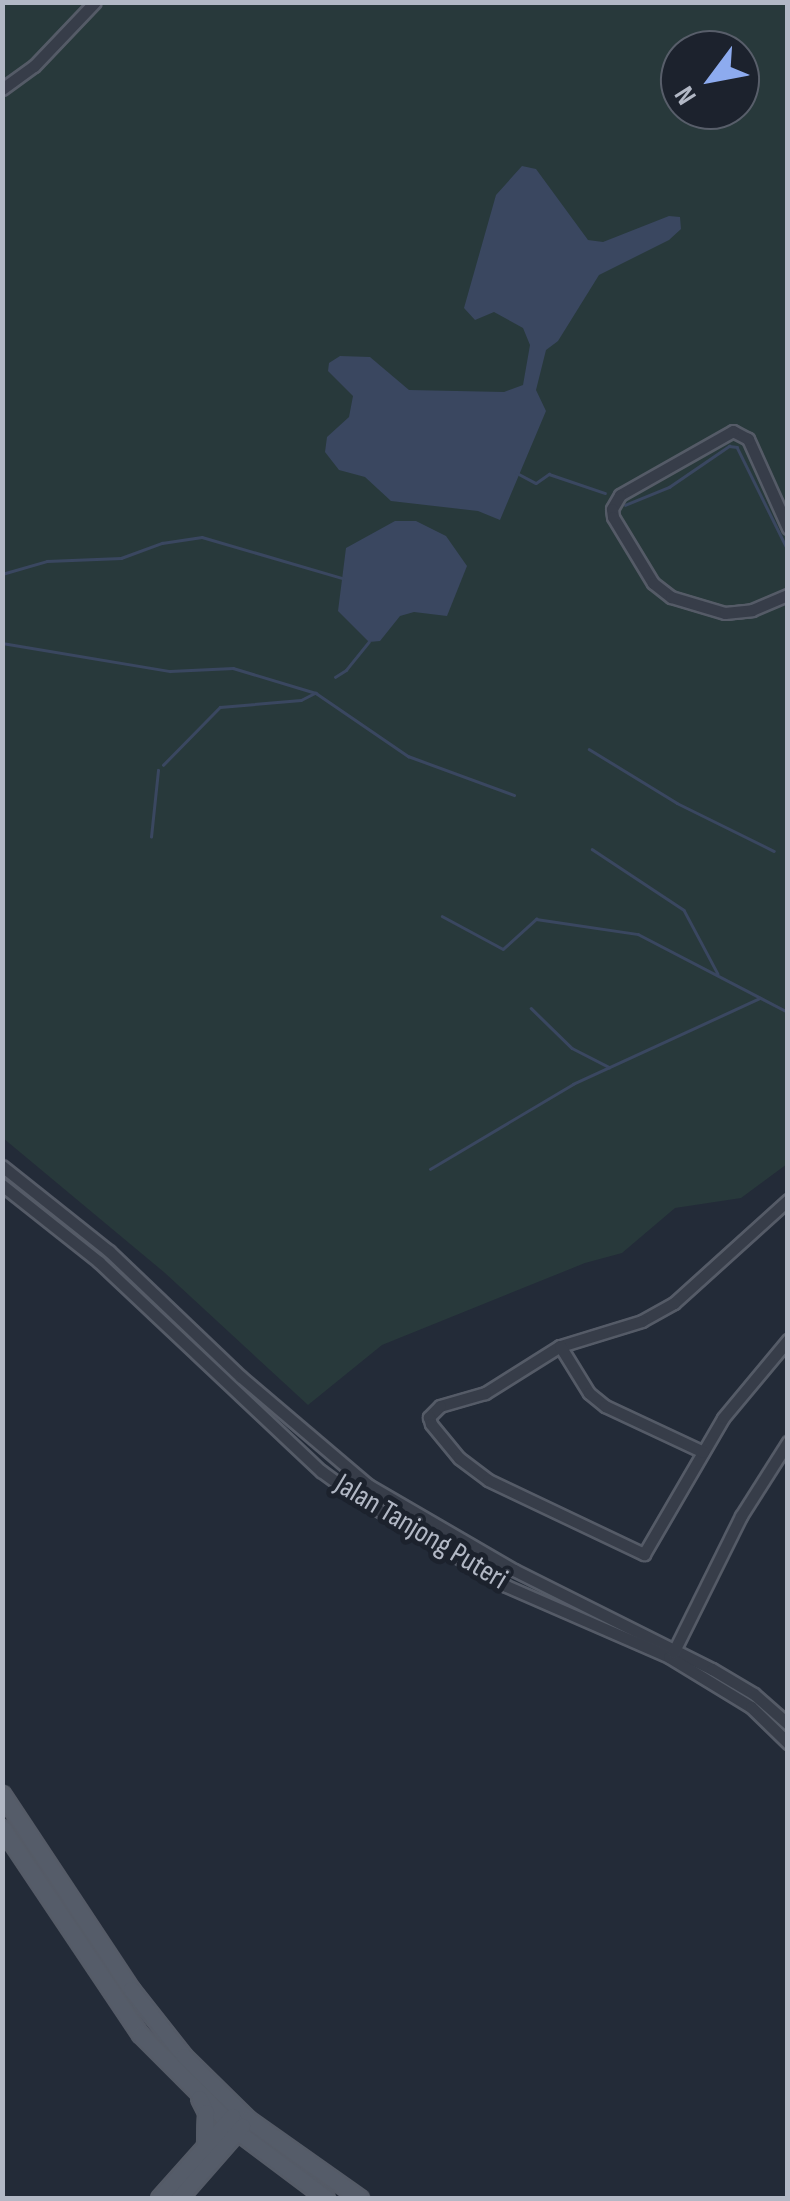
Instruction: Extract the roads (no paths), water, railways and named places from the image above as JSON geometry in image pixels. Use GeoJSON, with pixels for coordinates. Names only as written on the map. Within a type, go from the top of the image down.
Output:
{"type":"FeatureCollection","features":[{"type":"Feature","properties":{"kind":"main road"},"geometry":{"type":"LineString","coordinates":[[2,1794],[130,1989],[274,2160],[326,2198]]}},
{"type":"Feature","properties":{"kind":"main road"},"geometry":{"type":"LineString","coordinates":[[2,1828],[100,1980],[140,2034],[197,2093],[360,2198]]}},
{"type":"Feature","properties":{"kind":"main road"},"geometry":{"type":"LineString","coordinates":[[197,2093],[206,2112],[210,2153]]}},
{"type":"Feature","properties":{"kind":"main road"},"geometry":{"type":"LineString","coordinates":[[179,2198],[238,2120]]}},
{"type":"Feature","properties":{"kind":"main road"},"geometry":{"type":"LineString","coordinates":[[159,2198],[210,2153],[238,2150],[274,2160]]}},
{"type":"Feature","properties":{"kind":"street"},"geometry":{"type":"LineString","coordinates":[[2,89],[34,66],[95,2]]}},
{"type":"Feature","properties":{"kind":"street"},"geometry":{"type":"LineString","coordinates":[[788,528],[748,439],[733,430],[620,495],[612,508],[612,517],[652,583],[671,597],[725,612],[752,610],[788,595]]}},
{"type":"Feature","properties":{"kind":"street","name":"Jalan Tanjong Puteri"},"geometry":{"type":"LineString","coordinates":[[2,1166],[109,1251],[242,1377],[368,1484],[514,1570],[754,1694],[788,1724]]}},
{"type":"Feature","properties":{"kind":"street","name":"Jalan Tanjong Puteri"},"geometry":{"type":"LineString","coordinates":[[2,1185],[99,1262],[321,1470],[358,1498],[506,1586],[672,1654],[751,1706],[788,1743]]}},
{"type":"Feature","properties":{"kind":"street"},"geometry":{"type":"LineString","coordinates":[[788,1200],[756,1224],[674,1304],[642,1321],[560,1346],[485,1392],[429,1417],[435,1431],[488,1480],[639,1554],[650,1550],[724,1418],[788,1340]]}},
{"type":"Feature","properties":{"kind":"street"},"geometry":{"type":"LineString","coordinates":[[560,1346],[589,1392],[605,1406],[703,1452]]}},
{"type":"Feature","properties":{"kind":"street"},"geometry":{"type":"LineString","coordinates":[[672,1654],[742,1516],[788,1442]]}},
{"type":"Feature","properties":{"kind":"water"},"geometry":{"type":"Polygon","coordinates":[[[522,166],[536,169],[588,240],[603,242],[669,216],[680,217],[681,229],[669,240],[599,275],[558,341],[546,350],[536,390],[546,411],[500,520],[478,511],[391,501],[365,477],[339,470],[325,452],[327,437],[349,417],[353,396],[328,371],[329,363],[340,356],[370,357],[409,390],[504,392],[523,385],[530,345],[523,328],[494,312],[475,320],[464,308],[496,195],[522,166]]]}},
{"type":"Feature","properties":{"kind":"water"},"geometry":{"type":"Polygon","coordinates":[[[395,521],[416,521],[446,536],[467,566],[447,616],[414,612],[400,616],[380,641],[369,642],[338,611],[346,548],[395,521]]]}},
{"type":"Feature","properties":{"kind":"waterway"},"geometry":{"type":"LineString","coordinates":[[625,505],[669,487],[729,446],[737,447],[788,550]]}},
{"type":"Feature","properties":{"kind":"waterway"},"geometry":{"type":"LineString","coordinates":[[517,473],[536,483],[549,474],[605,493]]}},
{"type":"Feature","properties":{"kind":"waterway"},"geometry":{"type":"LineString","coordinates":[[2,574],[47,561],[121,558],[162,543],[202,537],[342,578]]}},
{"type":"Feature","properties":{"kind":"waterway"},"geometry":{"type":"LineString","coordinates":[[335,677],[346,670],[369,642]]}},
{"type":"Feature","properties":{"kind":"waterway"},"geometry":{"type":"LineString","coordinates":[[2,643],[170,671],[233,668],[316,693],[408,756],[514,795]]}},
{"type":"Feature","properties":{"kind":"waterway"},"geometry":{"type":"LineString","coordinates":[[163,765],[220,707],[301,700],[315,693]]}},
{"type":"Feature","properties":{"kind":"waterway"},"geometry":{"type":"LineString","coordinates":[[589,749],[677,803],[774,851]]}},
{"type":"Feature","properties":{"kind":"waterway"},"geometry":{"type":"LineString","coordinates":[[151,837],[158,770]]}},
{"type":"Feature","properties":{"kind":"waterway"},"geometry":{"type":"LineString","coordinates":[[592,849],[684,910],[718,974]]}},
{"type":"Feature","properties":{"kind":"waterway"},"geometry":{"type":"LineString","coordinates":[[442,916],[503,949],[536,919],[638,934],[788,1012]]}},
{"type":"Feature","properties":{"kind":"waterway"},"geometry":{"type":"LineString","coordinates":[[430,1169],[573,1084],[760,998]]}},
{"type":"Feature","properties":{"kind":"waterway"},"geometry":{"type":"LineString","coordinates":[[531,1008],[572,1048],[609,1067]]}}]}
